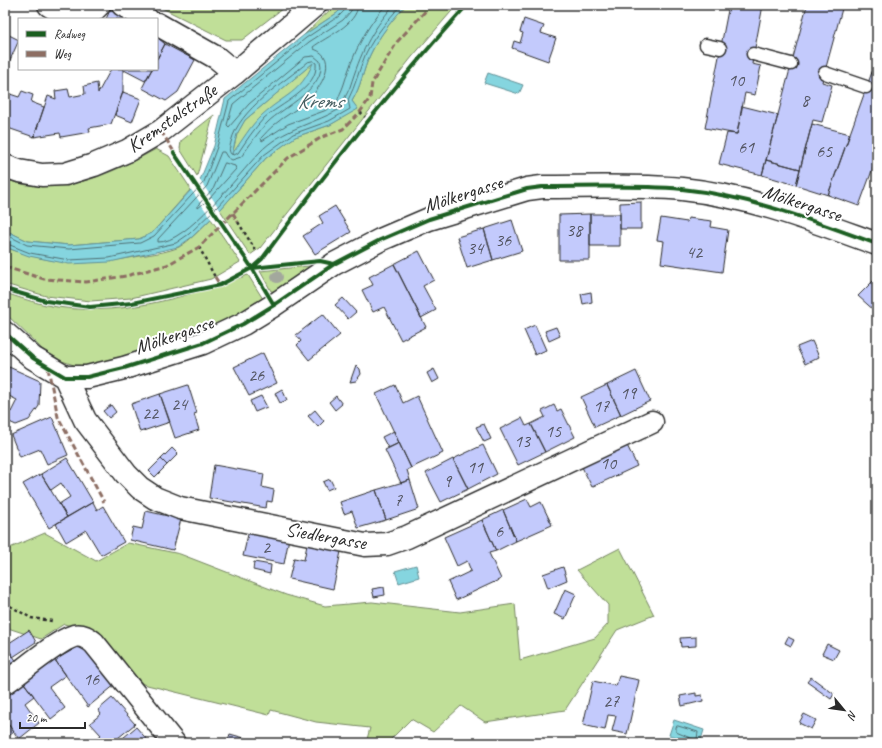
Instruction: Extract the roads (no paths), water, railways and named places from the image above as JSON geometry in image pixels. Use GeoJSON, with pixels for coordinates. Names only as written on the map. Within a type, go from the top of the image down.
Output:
{"type":"FeatureCollection","features":[{"type":"Feature","properties":{"kind":"street"},"geometry":{"type":"LineString","coordinates":[[49,5],[70,18]]}},
{"type":"Feature","properties":{"kind":"street"},"geometry":{"type":"LineString","coordinates":[[86,18],[99,5]]}},
{"type":"Feature","properties":{"kind":"street"},"geometry":{"type":"LineString","coordinates":[[123,5],[146,18]]}},
{"type":"Feature","properties":{"kind":"street","name":"Kremstalstraße"},"geometry":{"type":"LineString","coordinates":[[5,166],[19,171],[42,175],[65,174],[94,165],[127,150],[161,131],[235,73],[316,5]]}},
{"type":"Feature","properties":{"kind":"street"},"geometry":{"type":"LineString","coordinates":[[158,25],[217,58],[235,73]]}},
{"type":"Feature","properties":{"kind":"street","name":"Mölkergasse"},"geometry":{"type":"LineString","coordinates":[[65,377],[87,377],[109,372],[202,343],[243,324],[274,306],[334,264],[380,240],[429,219],[527,189],[542,187],[682,189],[738,198],[781,209],[877,244]]}},
{"type":"Feature","properties":{"kind":"street"},"geometry":{"type":"LineString","coordinates":[[5,333],[33,358],[65,377]]}},
{"type":"Feature","properties":{"kind":"street","name":"Siedlergasse"},"geometry":{"type":"LineString","coordinates":[[65,377],[85,420],[126,474],[140,488],[155,498],[180,508],[365,546],[387,544],[407,537],[652,422]]}},
{"type":"Feature","properties":{"kind":"street"},"geometry":{"type":"LineString","coordinates":[[5,683],[63,641],[75,636],[86,637],[94,643],[174,743]]}},
{"type":"Feature","properties":{"kind":"lane"},"geometry":{"type":"LineString","coordinates":[[706,45],[720,48]]}},
{"type":"Feature","properties":{"kind":"lane"},"geometry":{"type":"LineString","coordinates":[[753,54],[791,64]]}},
{"type":"Feature","properties":{"kind":"lane"},"geometry":{"type":"LineString","coordinates":[[825,73],[866,87]]}},
{"type":"Feature","properties":{"kind":"water","name":"Krems"},"geometry":{"type":"Polygon","coordinates":[[[345,5],[406,5],[386,28],[370,55],[358,90],[352,101],[358,109],[330,125],[295,137],[266,158],[220,210],[192,237],[178,247],[110,262],[69,264],[29,256],[5,247],[5,230],[28,241],[69,245],[139,239],[152,233],[200,180],[214,146],[225,99],[304,35],[337,13],[345,5]],[[313,63],[245,120],[237,134],[232,154],[258,119],[297,88],[313,63]]]}},
{"type":"Feature","properties":{"kind":"water"},"geometry":{"type":"Polygon","coordinates":[[[488,73],[523,85],[519,94],[484,83],[488,73]]]}},
{"type":"Feature","properties":{"kind":"water"},"geometry":{"type":"Polygon","coordinates":[[[416,565],[419,577],[399,583],[395,571],[416,565]]]}},
{"type":"Feature","properties":{"kind":"water"},"geometry":{"type":"Polygon","coordinates":[[[674,720],[704,730],[700,743],[669,735],[674,720]]]}}]}
